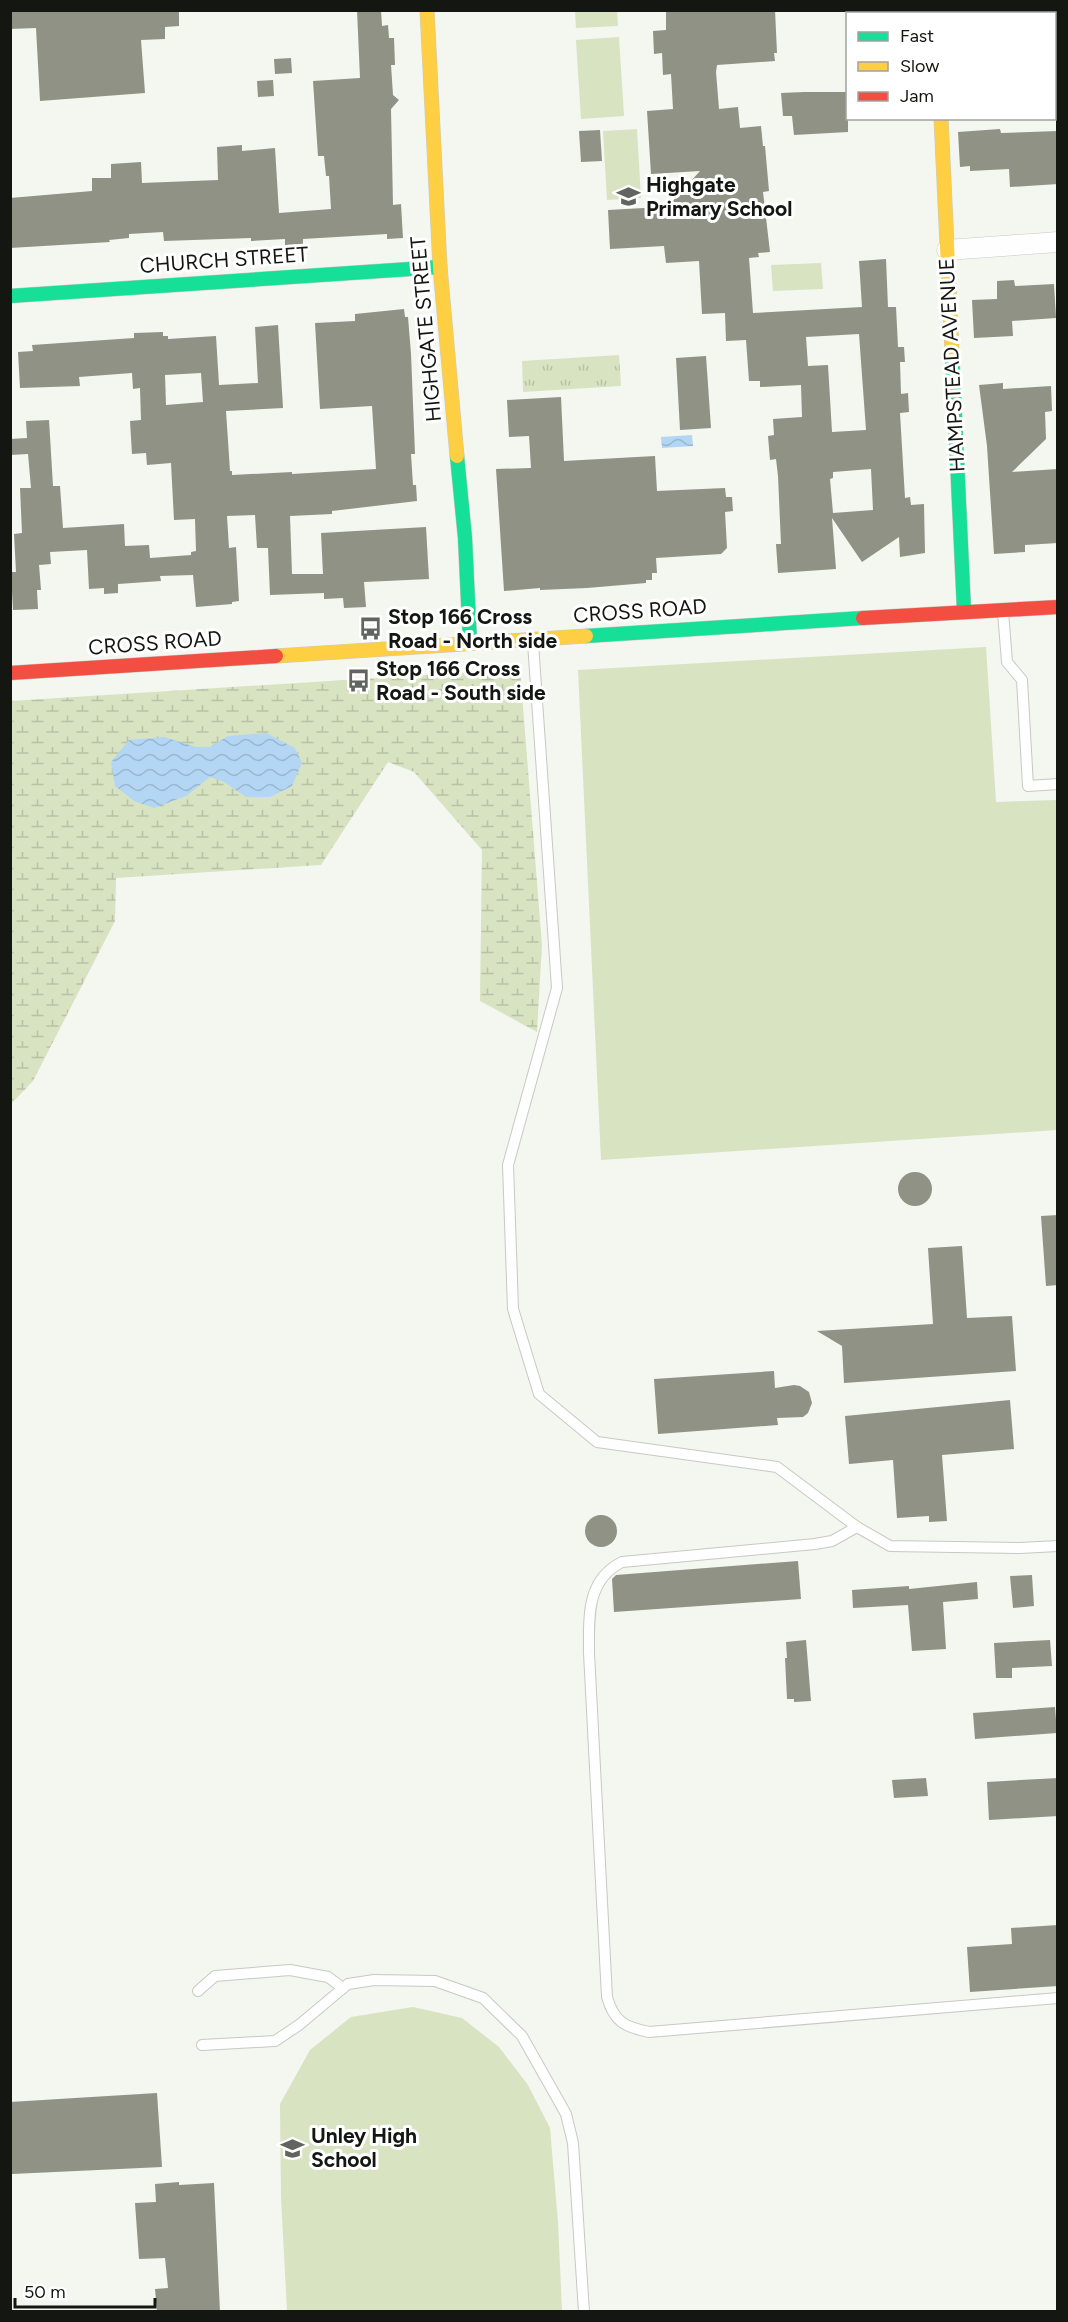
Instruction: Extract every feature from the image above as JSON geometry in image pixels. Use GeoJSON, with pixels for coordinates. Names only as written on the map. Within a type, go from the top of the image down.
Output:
{"type":"FeatureCollection","features":[{"type":"Feature","properties":{"kind":"main road","name":"HIGHGATE STREET"},"geometry":{"type":"LineString","coordinates":[[427,10],[440,267],[465,538],[470,643]]}},
{"type":"Feature","properties":{"kind":"main road","name":"HAMPSTEAD AVENUE"},"geometry":{"type":"LineString","coordinates":[[940,120],[964,611]]}},
{"type":"Feature","properties":{"kind":"main road","name":"CHURCH STREET"},"geometry":{"type":"LineString","coordinates":[[10,296],[440,267]]}},
{"type":"Feature","properties":{"kind":"main road","name":"CROSS ROAD"},"geometry":{"type":"LineString","coordinates":[[10,673],[964,611],[1058,607]]}},
{"type":"Feature","properties":{"kind":"street"},"geometry":{"type":"LineString","coordinates":[[947,250],[1058,242]]}},
{"type":"Feature","properties":{"kind":"lane"},"geometry":{"type":"LineString","coordinates":[[1003,609],[1007,662],[1022,680],[1028,786],[1058,784]]}},
{"type":"Feature","properties":{"kind":"lane"},"geometry":{"type":"LineString","coordinates":[[533,639],[557,988],[508,1165],[513,1309],[539,1394],[597,1442],[777,1467],[857,1527],[890,1546],[1058,1546]]}},
{"type":"Feature","properties":{"kind":"lane"},"geometry":{"type":"LineString","coordinates":[[857,1527],[832,1541],[815,1544],[622,1562],[609,1568],[597,1586],[589,1620],[589,1653],[607,1997],[611,2011],[630,2028],[649,2032],[1058,1998]]}},
{"type":"Feature","properties":{"kind":"lane"},"geometry":{"type":"LineString","coordinates":[[198,1991],[215,1976],[290,1970],[328,1977],[343,1988]]}},
{"type":"Feature","properties":{"kind":"lane"},"geometry":{"type":"LineString","coordinates":[[202,2045],[275,2041],[299,2025],[348,1984],[374,1980],[435,1981],[483,1998],[522,2036],[566,2114],[573,2143],[584,2312]]}},
{"type":"Feature","properties":{"kind":"green space"},"geometry":{"type":"Polygon","coordinates":[[[575,11],[617,11],[618,26],[576,28],[575,11]]]}},
{"type":"Feature","properties":{"kind":"green space"},"geometry":{"type":"Polygon","coordinates":[[[619,37],[624,116],[581,119],[576,40],[619,37]]]}},
{"type":"Feature","properties":{"kind":"green space"},"geometry":{"type":"Polygon","coordinates":[[[637,129],[641,198],[607,200],[603,131],[637,129]]]}},
{"type":"Feature","properties":{"kind":"green space"},"geometry":{"type":"Polygon","coordinates":[[[821,263],[823,289],[773,291],[771,265],[821,263]]]}},
{"type":"Feature","properties":{"kind":"green space"},"geometry":{"type":"Polygon","coordinates":[[[619,355],[621,386],[523,392],[522,361],[619,355]]]}},
{"type":"Feature","properties":{"kind":"green space"},"geometry":{"type":"Polygon","coordinates":[[[986,647],[996,802],[1057,800],[1057,1130],[601,1160],[578,670],[986,647]]]}},
{"type":"Feature","properties":{"kind":"green space"},"geometry":{"type":"Polygon","coordinates":[[[520,669],[542,945],[537,1032],[480,1001],[482,850],[414,772],[388,762],[321,865],[116,878],[115,921],[33,1081],[11,1104],[11,701],[520,669]]]}},
{"type":"Feature","properties":{"kind":"green space"},"geometry":{"type":"Polygon","coordinates":[[[413,2007],[462,2018],[499,2047],[528,2085],[550,2128],[558,2222],[562,2311],[287,2311],[281,2197],[280,2104],[310,2050],[351,2017],[413,2007]]]}},
{"type":"Feature","properties":{"kind":"water"},"geometry":{"type":"Polygon","coordinates":[[[692,435],[693,446],[662,448],[661,437],[692,435]]]}},
{"type":"Feature","properties":{"kind":"water"},"geometry":{"type":"Polygon","coordinates":[[[266,733],[295,748],[302,763],[292,786],[270,797],[246,797],[224,782],[210,777],[186,796],[154,808],[134,801],[115,786],[111,762],[129,740],[164,737],[196,747],[210,747],[228,736],[266,733]]]}},
{"type":"Feature","properties":{"kind":"building"},"geometry":{"type":"Polygon","coordinates":[[[10,10],[179,10],[179,26],[165,27],[165,39],[141,40],[145,93],[40,101],[36,28],[10,29],[10,10]]]}},
{"type":"Feature","properties":{"kind":"building"},"geometry":{"type":"Polygon","coordinates":[[[357,10],[381,10],[382,26],[388,25],[389,38],[394,38],[395,65],[391,65],[393,95],[399,100],[391,109],[393,205],[401,204],[403,238],[387,239],[387,234],[303,239],[303,245],[285,246],[285,239],[164,241],[163,232],[129,234],[129,238],[109,240],[110,242],[10,248],[10,198],[92,191],[92,178],[111,178],[111,164],[141,162],[142,183],[218,180],[217,147],[242,145],[242,151],[275,148],[279,213],[331,209],[329,176],[326,176],[324,156],[318,156],[313,81],[360,78],[357,10]]]}},
{"type":"Feature","properties":{"kind":"building"},"geometry":{"type":"Polygon","coordinates":[[[666,10],[775,10],[777,53],[774,53],[775,61],[717,65],[716,72],[719,109],[738,107],[740,128],[761,126],[763,146],[765,146],[769,191],[763,192],[770,252],[758,253],[759,257],[749,258],[753,313],[862,307],[859,261],[886,259],[888,307],[896,307],[898,347],[904,347],[905,362],[900,362],[901,394],[908,393],[909,412],[900,413],[905,498],[910,497],[911,505],[924,504],[925,553],[900,557],[899,537],[862,562],[832,518],[836,569],[778,573],[776,544],[781,544],[778,476],[776,459],[770,460],[768,436],[774,435],[773,419],[802,417],[801,385],[760,387],[760,381],[749,381],[746,340],[726,341],[725,313],[702,314],[699,261],[666,263],[664,246],[610,249],[608,210],[662,207],[662,205],[670,204],[700,171],[651,174],[647,111],[673,109],[671,74],[663,75],[662,53],[654,54],[653,31],[666,30],[666,10]],[[859,334],[806,337],[808,366],[828,365],[832,432],[866,430],[859,334]],[[871,469],[833,472],[833,478],[830,479],[833,513],[873,510],[871,469]]]}},
{"type":"Feature","properties":{"kind":"building"},"geometry":{"type":"Polygon","coordinates":[[[291,58],[292,73],[275,74],[274,59],[291,58]]]}},
{"type":"Feature","properties":{"kind":"building"},"geometry":{"type":"Polygon","coordinates":[[[273,80],[274,96],[258,97],[257,81],[273,80]]]}},
{"type":"Feature","properties":{"kind":"building"},"geometry":{"type":"Polygon","coordinates":[[[846,92],[848,132],[794,135],[792,116],[783,116],[781,93],[846,92]]]}},
{"type":"Feature","properties":{"kind":"building"},"geometry":{"type":"Polygon","coordinates":[[[1000,129],[1001,133],[1058,131],[1058,184],[1010,187],[1009,169],[970,171],[970,166],[960,167],[958,132],[1000,129]]]}},
{"type":"Feature","properties":{"kind":"building"},"geometry":{"type":"Polygon","coordinates":[[[600,130],[602,161],[581,162],[579,131],[600,130]]]}},
{"type":"Feature","properties":{"kind":"building"},"geometry":{"type":"Polygon","coordinates":[[[1014,280],[1015,286],[1054,284],[1056,318],[1012,321],[1013,336],[974,338],[972,300],[997,299],[997,281],[1014,280]]]}},
{"type":"Feature","properties":{"kind":"building"},"geometry":{"type":"Polygon","coordinates":[[[404,309],[405,317],[408,317],[415,454],[411,454],[413,485],[416,485],[417,501],[332,511],[332,514],[290,516],[292,574],[323,574],[321,533],[426,527],[429,579],[364,582],[366,607],[344,608],[343,598],[324,599],[324,593],[270,595],[268,548],[257,548],[255,515],[227,516],[229,548],[236,547],[239,601],[232,602],[232,604],[196,607],[193,575],[160,576],[161,581],[118,584],[118,593],[104,594],[104,588],[89,589],[87,550],[50,552],[51,564],[39,565],[41,590],[37,590],[38,609],[13,610],[11,572],[16,572],[14,534],[22,533],[20,488],[31,488],[28,454],[10,455],[10,439],[27,438],[26,421],[49,420],[53,486],[60,486],[63,528],[124,524],[125,546],[149,545],[150,558],[191,555],[191,552],[196,551],[195,519],[174,520],[171,463],[147,465],[146,453],[132,454],[130,421],[141,420],[140,388],[133,389],[132,373],[79,377],[80,386],[20,388],[18,352],[33,351],[32,345],[134,338],[134,333],[163,332],[163,336],[168,336],[168,339],[216,336],[219,385],[258,383],[255,327],[278,325],[283,408],[226,411],[232,475],[376,469],[372,406],[320,409],[315,323],[355,321],[355,314],[404,309]],[[201,373],[165,375],[166,405],[203,402],[201,373]]]}},
{"type":"Feature","properties":{"kind":"building"},"geometry":{"type":"Polygon","coordinates":[[[706,356],[711,428],[680,430],[676,358],[706,356]]]}},
{"type":"Feature","properties":{"kind":"building"},"geometry":{"type":"Polygon","coordinates":[[[1003,383],[1003,389],[1051,386],[1052,411],[1045,412],[1046,439],[1012,472],[1058,469],[1058,543],[1025,545],[1025,552],[994,554],[987,446],[979,385],[1003,383]]]}},
{"type":"Feature","properties":{"kind":"building"},"geometry":{"type":"Polygon","coordinates":[[[561,397],[564,461],[655,456],[657,491],[725,488],[726,497],[732,497],[733,511],[725,512],[727,548],[721,554],[656,558],[657,573],[652,573],[652,580],[646,580],[646,583],[504,591],[496,469],[531,468],[529,436],[509,437],[507,400],[561,397]]]}},
{"type":"Feature","properties":{"kind":"building"},"geometry":{"type":"Polygon","coordinates":[[[915,1172],[927,1177],[932,1189],[927,1201],[915,1206],[903,1201],[898,1189],[903,1177],[915,1172]]]}},
{"type":"Feature","properties":{"kind":"building"},"geometry":{"type":"Polygon","coordinates":[[[1058,1215],[1058,1285],[1046,1286],[1041,1216],[1058,1215]]]}},
{"type":"Feature","properties":{"kind":"building"},"geometry":{"type":"Polygon","coordinates":[[[962,1246],[967,1318],[1012,1316],[1016,1371],[844,1383],[842,1346],[817,1331],[933,1324],[928,1248],[962,1246]]]}},
{"type":"Feature","properties":{"kind":"building"},"geometry":{"type":"Polygon","coordinates":[[[774,1371],[775,1388],[794,1385],[809,1392],[812,1403],[808,1413],[803,1417],[777,1418],[778,1425],[658,1434],[654,1379],[774,1371]]]}},
{"type":"Feature","properties":{"kind":"building"},"geometry":{"type":"Polygon","coordinates":[[[1010,1400],[1014,1449],[942,1455],[947,1521],[929,1522],[929,1516],[897,1518],[893,1460],[849,1464],[845,1416],[1010,1400]]]}},
{"type":"Feature","properties":{"kind":"building"},"geometry":{"type":"Polygon","coordinates":[[[601,1515],[612,1520],[617,1531],[612,1542],[601,1547],[590,1542],[585,1531],[590,1520],[601,1515]]]}},
{"type":"Feature","properties":{"kind":"building"},"geometry":{"type":"Polygon","coordinates":[[[798,1561],[801,1599],[614,1612],[612,1579],[616,1575],[798,1561]]]}},
{"type":"Feature","properties":{"kind":"building"},"geometry":{"type":"Polygon","coordinates":[[[1032,1575],[1034,1606],[1013,1608],[1010,1576],[1032,1575]]]}},
{"type":"Feature","properties":{"kind":"building"},"geometry":{"type":"Polygon","coordinates":[[[977,1582],[978,1599],[943,1602],[946,1649],[912,1651],[908,1605],[853,1608],[852,1590],[909,1586],[909,1589],[977,1582]]]}},
{"type":"Feature","properties":{"kind":"building"},"geometry":{"type":"Polygon","coordinates":[[[806,1640],[811,1701],[794,1702],[794,1699],[787,1699],[786,1642],[806,1640]]]}},
{"type":"Feature","properties":{"kind":"building"},"geometry":{"type":"Polygon","coordinates":[[[1050,1640],[1052,1666],[1012,1668],[1012,1678],[996,1678],[994,1643],[1050,1640]]]}},
{"type":"Feature","properties":{"kind":"building"},"geometry":{"type":"Polygon","coordinates":[[[1055,1707],[1057,1733],[975,1739],[973,1713],[1055,1707]]]}},
{"type":"Feature","properties":{"kind":"building"},"geometry":{"type":"Polygon","coordinates":[[[926,1778],[928,1796],[894,1798],[892,1780],[926,1778]]]}},
{"type":"Feature","properties":{"kind":"building"},"geometry":{"type":"Polygon","coordinates":[[[1058,1778],[1058,1816],[989,1820],[987,1782],[1058,1778]]]}},
{"type":"Feature","properties":{"kind":"building"},"geometry":{"type":"Polygon","coordinates":[[[1058,1925],[1058,1986],[970,1992],[967,1947],[1012,1944],[1011,1928],[1058,1925]]]}},
{"type":"Feature","properties":{"kind":"building"},"geometry":{"type":"Polygon","coordinates":[[[157,2093],[162,2167],[12,2174],[10,2102],[157,2093]]]}},
{"type":"Feature","properties":{"kind":"building"},"geometry":{"type":"Polygon","coordinates":[[[179,2182],[179,2185],[214,2183],[220,2312],[157,2312],[155,2289],[168,2288],[165,2258],[139,2259],[135,2203],[156,2202],[155,2184],[179,2182]]]}},
{"type":"Feature","properties":{"kind":"traffic: fast"},"geometry":{"type":"LineString","coordinates":[[10,296],[440,267]]}},
{"type":"Feature","properties":{"kind":"traffic: fast"},"geometry":{"type":"LineString","coordinates":[[952,351],[964,611]]}},
{"type":"Feature","properties":{"kind":"traffic: fast"},"geometry":{"type":"LineString","coordinates":[[457,456],[465,538],[470,643]]}},
{"type":"Feature","properties":{"kind":"traffic: fast"},"geometry":{"type":"LineString","coordinates":[[586,636],[863,618]]}},
{"type":"Feature","properties":{"kind":"traffic: slow"},"geometry":{"type":"LineString","coordinates":[[427,10],[440,267],[457,456]]}},
{"type":"Feature","properties":{"kind":"traffic: slow"},"geometry":{"type":"LineString","coordinates":[[941,120],[952,351]]}},
{"type":"Feature","properties":{"kind":"traffic: slow"},"geometry":{"type":"LineString","coordinates":[[276,656],[586,636]]}},
{"type":"Feature","properties":{"kind":"traffic: jam"},"geometry":{"type":"LineString","coordinates":[[863,618],[1058,607]]}},
{"type":"Feature","properties":{"kind":"traffic: jam"},"geometry":{"type":"LineString","coordinates":[[10,673],[276,656]]}},
{"type":"Feature","properties":{"kind":"place","name":"Highgate Primary School"},"geometry":{"type":"Point","coordinates":[628,197]}},
{"type":"Feature","properties":{"kind":"place","name":"Stop 166 Cross Road - North side"},"geometry":{"type":"Point","coordinates":[370,629]}},
{"type":"Feature","properties":{"kind":"place","name":"Stop 166 Cross Road - South side"},"geometry":{"type":"Point","coordinates":[358,681]}},
{"type":"Feature","properties":{"kind":"place","name":"Unley High School"},"geometry":{"type":"Point","coordinates":[293,2148]}}]}
